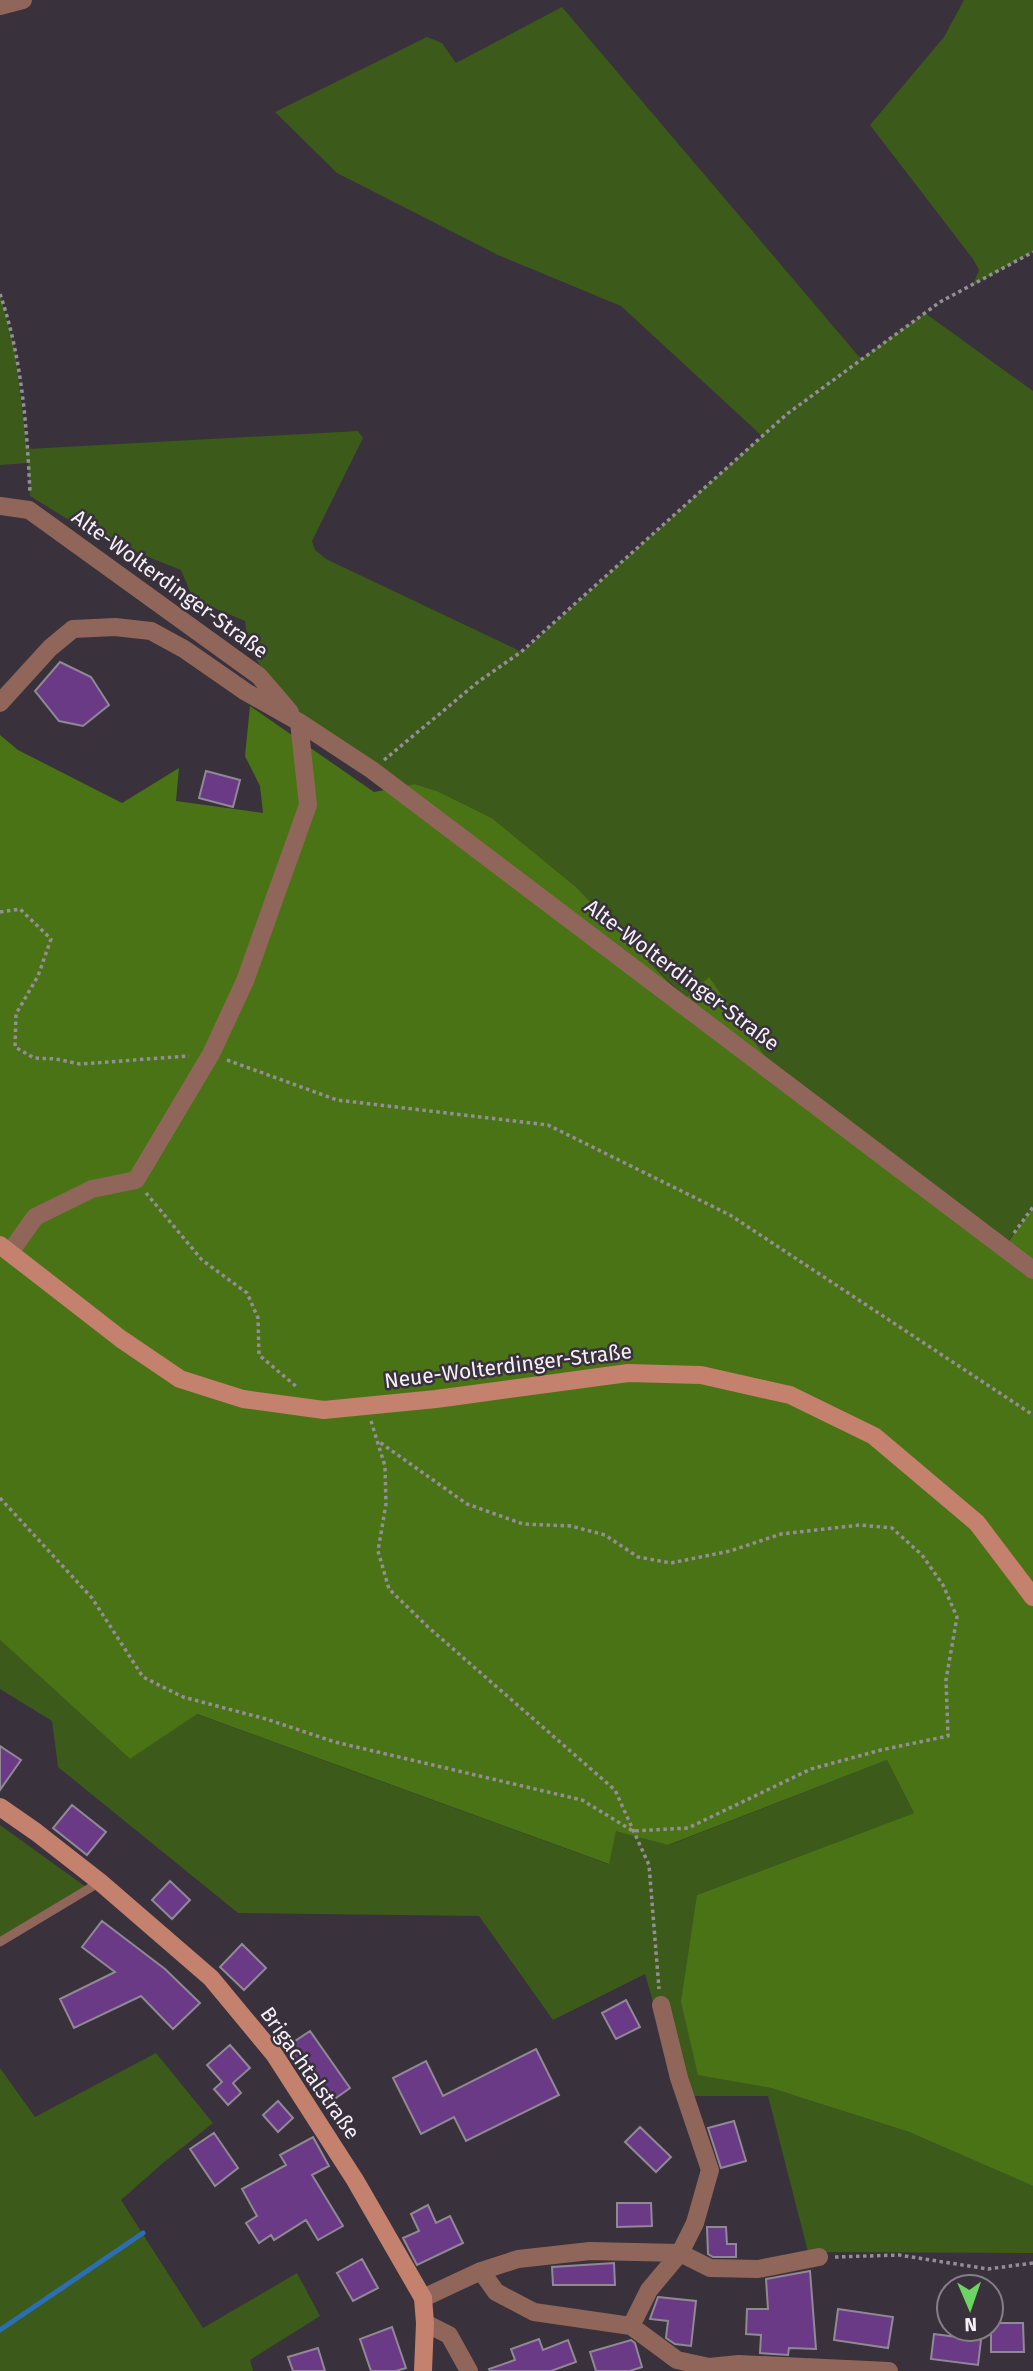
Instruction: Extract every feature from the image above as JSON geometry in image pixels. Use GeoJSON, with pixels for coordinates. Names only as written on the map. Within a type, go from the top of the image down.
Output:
{"type":"FeatureCollection","features":[{"type":"Feature","properties":{"kind":"main road","name":"Neue-Wolterdinger-Straße"},"geometry":{"type":"LineString","coordinates":[[6,1248],[121,1339],[180,1379],[243,1399],[324,1410],[436,1399],[628,1373],[701,1375],[790,1395],[874,1436],[977,1523],[1033,1597]]}},
{"type":"Feature","properties":{"kind":"main road","name":"Brigachtalstraße"},"geometry":{"type":"LineString","coordinates":[[0,1807],[100,1882],[211,1978],[274,2054],[355,2180],[423,2298],[423,2371]]}},
{"type":"Feature","properties":{"kind":"street"},"geometry":{"type":"LineString","coordinates":[[0,6],[23,0]]}},
{"type":"Feature","properties":{"kind":"street","name":"Alte-Wolterdinger-Straße"},"geometry":{"type":"LineString","coordinates":[[0,506],[29,510],[237,660],[259,676],[299,722]]}},
{"type":"Feature","properties":{"kind":"street","name":"Alte-Wolterdinger-Straße"},"geometry":{"type":"LineString","coordinates":[[0,703],[50,648],[73,629],[116,627],[151,631],[184,649],[246,692],[299,722],[372,771],[1033,1270]]}},
{"type":"Feature","properties":{"kind":"street"},"geometry":{"type":"LineString","coordinates":[[6,1248],[36,1217],[92,1189],[136,1180],[211,1054],[245,981],[308,805],[299,722]]}},
{"type":"Feature","properties":{"kind":"street"},"geometry":{"type":"LineString","coordinates":[[631,2326],[649,2290],[680,2253],[695,2223],[710,2170],[679,2078],[661,2005]]}},
{"type":"Feature","properties":{"kind":"street"},"geometry":{"type":"LineString","coordinates":[[423,2298],[481,2271],[518,2259],[590,2250],[680,2253],[710,2268],[758,2269],[819,2257]]}},
{"type":"Feature","properties":{"kind":"street"},"geometry":{"type":"LineString","coordinates":[[481,2271],[496,2292],[534,2312],[631,2326],[677,2360],[709,2367],[889,2371]]}},
{"type":"Feature","properties":{"kind":"street"},"geometry":{"type":"LineString","coordinates":[[425,2323],[449,2335],[469,2371]]}},
{"type":"Feature","properties":{"kind":"lane"},"geometry":{"type":"LineString","coordinates":[[0,1942],[100,1882]]}},
{"type":"Feature","properties":{"kind":"path"},"geometry":{"type":"LineString","coordinates":[[372,771],[478,682],[522,652],[787,414],[940,302],[1033,252]]}},
{"type":"Feature","properties":{"kind":"path"},"geometry":{"type":"LineString","coordinates":[[0,294],[15,350],[29,463],[30,496]]}},
{"type":"Feature","properties":{"kind":"path"},"geometry":{"type":"LineString","coordinates":[[0,912],[20,909],[51,939],[38,976],[16,1014],[15,1047],[34,1058],[80,1064],[211,1054],[337,1100],[548,1125],[730,1215],[1033,1415]]}},
{"type":"Feature","properties":{"kind":"path"},"geometry":{"type":"LineString","coordinates":[[136,1180],[202,1260],[247,1293],[258,1318],[259,1355],[324,1410]]}},
{"type":"Feature","properties":{"kind":"path"},"geometry":{"type":"LineString","coordinates":[[1003,1248],[1033,1207]]}},
{"type":"Feature","properties":{"kind":"path"},"geometry":{"type":"LineString","coordinates":[[366,1406],[386,1466],[386,1504],[378,1551],[389,1589],[428,1627],[615,1790],[649,1865],[661,2005]]}},
{"type":"Feature","properties":{"kind":"path"},"geometry":{"type":"LineString","coordinates":[[0,1497],[92,1598],[143,1677],[183,1697],[266,1719],[335,1742],[582,1800],[634,1831],[688,1828],[811,1769],[948,1736],[946,1681],[957,1617],[943,1585],[922,1555],[892,1528],[860,1525],[781,1534],[730,1551],[671,1563],[638,1557],[605,1535],[571,1525],[523,1524],[467,1504],[378,1441]]}},
{"type":"Feature","properties":{"kind":"path"},"geometry":{"type":"LineString","coordinates":[[819,2257],[899,2255],[988,2269],[1033,2263]]}},
{"type":"Feature","properties":{"kind":"green space"},"geometry":{"type":"Polygon","coordinates":[[[964,0],[1033,0],[1033,252],[973,285],[979,270],[973,259],[870,125],[944,37],[964,0]]]}},
{"type":"Feature","properties":{"kind":"green space"},"geometry":{"type":"Polygon","coordinates":[[[562,7],[861,359],[925,313],[1033,391],[1033,1207],[1003,1248],[779,1076],[709,978],[686,999],[576,887],[492,818],[437,791],[416,784],[395,788],[299,722],[249,649],[245,621],[193,599],[181,570],[95,536],[30,496],[28,463],[0,465],[0,294],[15,350],[27,449],[358,431],[363,438],[312,541],[315,550],[326,559],[522,652],[762,436],[621,306],[498,255],[337,173],[275,112],[427,37],[442,43],[456,63],[562,7]]]}},
{"type":"Feature","properties":{"kind":"green space"},"geometry":{"type":"Polygon","coordinates":[[[250,706],[374,792],[415,784],[437,791],[492,818],[576,887],[685,999],[709,977],[779,1076],[1004,1248],[1033,1207],[1033,2186],[909,2132],[771,2088],[698,2075],[681,2002],[697,1895],[914,1813],[887,1760],[668,1845],[616,1831],[609,1864],[197,1714],[130,1759],[0,1640],[0,735],[18,750],[122,803],[179,768],[176,801],[263,813],[260,786],[245,756],[250,706]]]}},
{"type":"Feature","properties":{"kind":"green space"},"geometry":{"type":"Polygon","coordinates":[[[0,1640],[130,1759],[196,1714],[608,1864],[615,1830],[669,1845],[887,1760],[914,1813],[697,1895],[698,2074],[771,2088],[909,2132],[1033,2186],[1033,2253],[808,2252],[768,2096],[680,2096],[645,1974],[553,2020],[479,1916],[238,1913],[58,1767],[52,1721],[0,1689],[0,1640]]]}},
{"type":"Feature","properties":{"kind":"green space"},"geometry":{"type":"Polygon","coordinates":[[[0,1825],[86,1887],[0,1940],[0,1825]]]}},
{"type":"Feature","properties":{"kind":"green space"},"geometry":{"type":"Polygon","coordinates":[[[156,2053],[213,2123],[121,2200],[203,2328],[297,2273],[320,2316],[250,2360],[253,2371],[0,2371],[0,2068],[35,2117],[156,2053]]]}},
{"type":"Feature","properties":{"kind":"building"},"geometry":{"type":"Polygon","coordinates":[[[60,662],[91,677],[109,705],[83,726],[59,721],[35,691],[60,662]]]}},
{"type":"Feature","properties":{"kind":"building"},"geometry":{"type":"Polygon","coordinates":[[[206,771],[240,780],[233,807],[199,798],[206,771]]]}},
{"type":"Feature","properties":{"kind":"building"},"geometry":{"type":"Polygon","coordinates":[[[0,1746],[21,1760],[0,1790],[0,1746]]]}},
{"type":"Feature","properties":{"kind":"building"},"geometry":{"type":"Polygon","coordinates":[[[72,1805],[106,1832],[87,1855],[53,1828],[72,1805]]]}},
{"type":"Feature","properties":{"kind":"building"},"geometry":{"type":"Polygon","coordinates":[[[170,1881],[190,1900],[172,1919],[152,1900],[170,1881]]]}},
{"type":"Feature","properties":{"kind":"building"},"geometry":{"type":"Polygon","coordinates":[[[102,1921],[165,1969],[200,2003],[173,2029],[141,1996],[74,2028],[60,1999],[115,1972],[82,1947],[102,1921]]]}},
{"type":"Feature","properties":{"kind":"building"},"geometry":{"type":"Polygon","coordinates":[[[242,1944],[266,1968],[244,1990],[220,1967],[242,1944]]]}},
{"type":"Feature","properties":{"kind":"building"},"geometry":{"type":"Polygon","coordinates":[[[626,2000],[640,2027],[616,2039],[602,2013],[626,2000]]]}},
{"type":"Feature","properties":{"kind":"building"},"geometry":{"type":"Polygon","coordinates":[[[310,2031],[350,2088],[326,2105],[286,2047],[310,2031]]]}},
{"type":"Feature","properties":{"kind":"building"},"geometry":{"type":"Polygon","coordinates":[[[230,2045],[250,2068],[233,2083],[241,2093],[228,2105],[214,2089],[222,2082],[207,2065],[230,2045]]]}},
{"type":"Feature","properties":{"kind":"building"},"geometry":{"type":"Polygon","coordinates":[[[536,2049],[559,2095],[466,2141],[454,2117],[421,2134],[393,2078],[426,2061],[443,2096],[536,2049]]]}},
{"type":"Feature","properties":{"kind":"building"},"geometry":{"type":"Polygon","coordinates":[[[278,2101],[293,2118],[278,2132],[263,2115],[278,2101]]]}},
{"type":"Feature","properties":{"kind":"building"},"geometry":{"type":"Polygon","coordinates":[[[734,2121],[746,2161],[721,2168],[708,2128],[734,2121]]]}},
{"type":"Feature","properties":{"kind":"building"},"geometry":{"type":"Polygon","coordinates":[[[640,2127],[671,2157],[656,2172],[625,2142],[640,2127]]]}},
{"type":"Feature","properties":{"kind":"building"},"geometry":{"type":"Polygon","coordinates":[[[214,2133],[238,2168],[215,2186],[190,2149],[214,2133]]]}},
{"type":"Feature","properties":{"kind":"building"},"geometry":{"type":"Polygon","coordinates":[[[313,2137],[329,2166],[312,2175],[343,2226],[318,2240],[306,2220],[274,2240],[271,2235],[259,2243],[246,2223],[257,2216],[242,2189],[286,2165],[280,2155],[313,2137]]]}},
{"type":"Feature","properties":{"kind":"building"},"geometry":{"type":"Polygon","coordinates":[[[617,2203],[651,2203],[652,2226],[617,2227],[617,2203]]]}},
{"type":"Feature","properties":{"kind":"building"},"geometry":{"type":"Polygon","coordinates":[[[428,2205],[436,2223],[450,2216],[463,2243],[417,2265],[403,2238],[419,2231],[411,2214],[428,2205]]]}},
{"type":"Feature","properties":{"kind":"building"},"geometry":{"type":"Polygon","coordinates":[[[707,2227],[726,2227],[727,2244],[736,2244],[736,2257],[713,2257],[708,2254],[707,2227]]]}},
{"type":"Feature","properties":{"kind":"building"},"geometry":{"type":"Polygon","coordinates":[[[362,2259],[378,2288],[353,2301],[337,2273],[362,2259]]]}},
{"type":"Feature","properties":{"kind":"building"},"geometry":{"type":"Polygon","coordinates":[[[614,2263],[615,2285],[553,2285],[552,2267],[614,2263]]]}},
{"type":"Feature","properties":{"kind":"building"},"geometry":{"type":"Polygon","coordinates":[[[810,2271],[816,2349],[789,2348],[788,2355],[760,2353],[761,2335],[746,2334],[747,2309],[768,2309],[766,2279],[810,2271]]]}},
{"type":"Feature","properties":{"kind":"building"},"geometry":{"type":"Polygon","coordinates":[[[658,2297],[696,2301],[691,2346],[675,2344],[666,2338],[668,2321],[650,2319],[658,2297]]]}},
{"type":"Feature","properties":{"kind":"building"},"geometry":{"type":"Polygon","coordinates":[[[838,2309],[893,2317],[888,2348],[834,2340],[838,2309]]]}},
{"type":"Feature","properties":{"kind":"building"},"geometry":{"type":"Polygon","coordinates":[[[1005,2323],[1023,2323],[1024,2352],[991,2352],[991,2343],[1005,2343],[1005,2323]]]}},
{"type":"Feature","properties":{"kind":"building"},"geometry":{"type":"Polygon","coordinates":[[[392,2327],[406,2368],[396,2371],[371,2371],[360,2339],[392,2327]]]}},
{"type":"Feature","properties":{"kind":"building"},"geometry":{"type":"Polygon","coordinates":[[[934,2334],[935,2343],[981,2343],[978,2365],[931,2359],[934,2334]]]}},
{"type":"Feature","properties":{"kind":"building"},"geometry":{"type":"Polygon","coordinates":[[[539,2339],[543,2350],[568,2340],[576,2362],[551,2371],[490,2371],[489,2369],[515,2360],[511,2349],[539,2339]]]}},
{"type":"Feature","properties":{"kind":"building"},"geometry":{"type":"Polygon","coordinates":[[[631,2340],[635,2343],[642,2367],[630,2371],[596,2371],[590,2352],[631,2340]]]}},
{"type":"Feature","properties":{"kind":"building"},"geometry":{"type":"Polygon","coordinates":[[[318,2348],[325,2371],[293,2371],[288,2357],[318,2348]]]}},
{"type":"Feature","properties":{"kind":"waterway"},"geometry":{"type":"LineString","coordinates":[[0,2330],[143,2233]]}}]}
